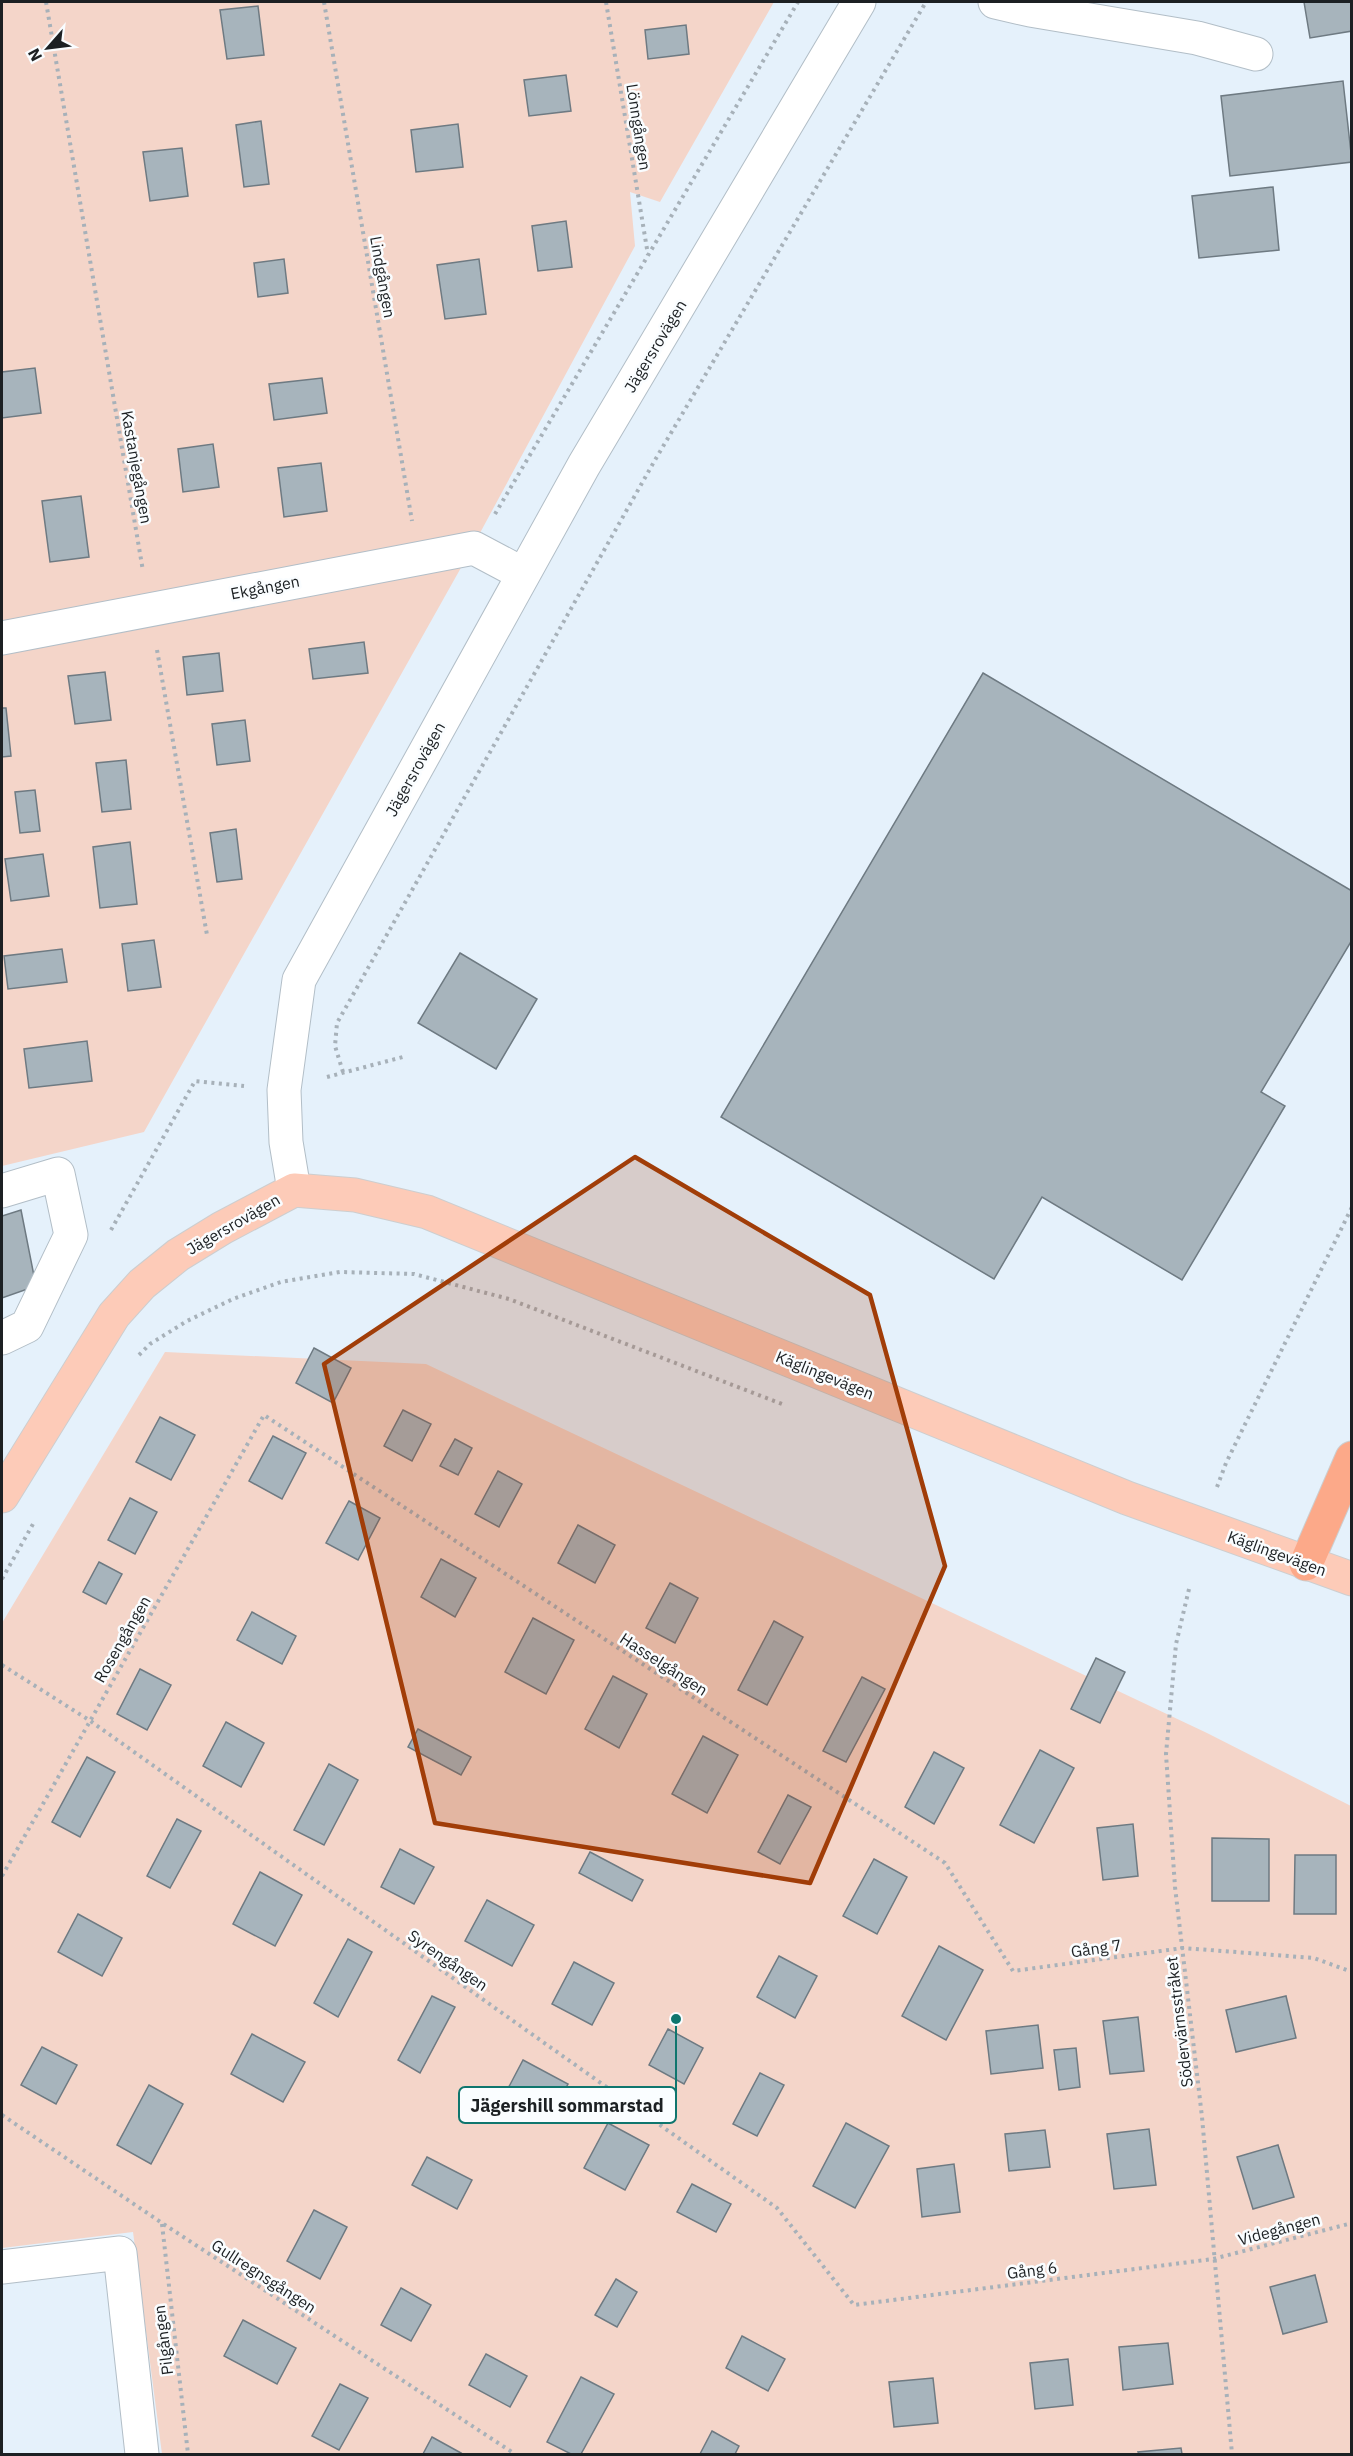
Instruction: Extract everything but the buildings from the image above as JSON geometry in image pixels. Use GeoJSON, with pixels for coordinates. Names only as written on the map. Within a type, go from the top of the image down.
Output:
{"type":"FeatureCollection","features":[{"type":"Feature","properties":{"kind":"highway"},"geometry":{"type":"LineString","coordinates":[[1306,1564],[1352,1458]]}},
{"type":"Feature","properties":{"kind":"main road","name":"Jägersrovägen"},"geometry":{"type":"LineString","coordinates":[[2,1496],[114,1315],[142,1284],[178,1255],[222,1228],[294,1190]]}},
{"type":"Feature","properties":{"kind":"main road","name":"Käglingevägen"},"geometry":{"type":"LineString","coordinates":[[294,1190],[356,1196],[427,1212],[1116,1494],[1352,1579]]}},
{"type":"Feature","properties":{"kind":"street","name":"Jägersrovägen"},"geometry":{"type":"LineString","coordinates":[[294,1190],[286,1142],[284,1090],[298,980],[584,465],[859,2]]}},
{"type":"Feature","properties":{"kind":"street"},"geometry":{"type":"LineString","coordinates":[[994,2],[1197,38],[1256,54]]}},
{"type":"Feature","properties":{"kind":"street","name":"Ekgången"},"geometry":{"type":"LineString","coordinates":[[2,638],[474,548]]}},
{"type":"Feature","properties":{"kind":"street"},"geometry":{"type":"LineString","coordinates":[[474,548],[523,574]]}},
{"type":"Feature","properties":{"kind":"street"},"geometry":{"type":"LineString","coordinates":[[2,1191],[58,1174],[71,1235],[27,1326],[2,1338]]}},
{"type":"Feature","properties":{"kind":"street"},"geometry":{"type":"LineString","coordinates":[[2,2267],[120,2253],[142,2454]]}},
{"type":"Feature","properties":{"kind":"path","name":"Kastanjegången"},"geometry":{"type":"LineString","coordinates":[[46,2],[207,936]]}},
{"type":"Feature","properties":{"kind":"path","name":"Lindgången"},"geometry":{"type":"LineString","coordinates":[[324,2],[418,557]]}},
{"type":"Feature","properties":{"kind":"path","name":"Lönngången"},"geometry":{"type":"LineString","coordinates":[[606,2],[648,256]]}},
{"type":"Feature","properties":{"kind":"path"},"geometry":{"type":"LineString","coordinates":[[474,548],[798,2]]}},
{"type":"Feature","properties":{"kind":"path"},"geometry":{"type":"LineString","coordinates":[[343,1072],[335,1046],[337,1023],[655,460],[926,2]]}},
{"type":"Feature","properties":{"kind":"path"},"geometry":{"type":"LineString","coordinates":[[110,1231],[195,1080],[284,1090],[403,1056]]}},
{"type":"Feature","properties":{"kind":"path"},"geometry":{"type":"LineString","coordinates":[[1217,1489],[1226,1463],[1352,1207]]}},
{"type":"Feature","properties":{"kind":"path"},"geometry":{"type":"LineString","coordinates":[[135,1360],[150,1344],[187,1321],[233,1299],[281,1282],[340,1272],[414,1274],[508,1299],[786,1405]]}},
{"type":"Feature","properties":{"kind":"path","name":"Rosengången"},"geometry":{"type":"LineString","coordinates":[[2,1876],[264,1415]]}},
{"type":"Feature","properties":{"kind":"path","name":"Hasselgången"},"geometry":{"type":"LineString","coordinates":[[264,1415],[945,1863],[1012,1971]]}},
{"type":"Feature","properties":{"kind":"path"},"geometry":{"type":"LineString","coordinates":[[2,1579],[35,1520]]}},
{"type":"Feature","properties":{"kind":"path","name":"Södervärnsstråket"},"geometry":{"type":"LineString","coordinates":[[1190,1589],[1176,1644],[1166,1754],[1174,1887],[1202,2118],[1232,2454]]}},
{"type":"Feature","properties":{"kind":"path","name":"Syrengången"},"geometry":{"type":"LineString","coordinates":[[2,1665],[90,1720],[777,2208],[854,2305]]}},
{"type":"Feature","properties":{"kind":"path","name":"Gång 7"},"geometry":{"type":"LineString","coordinates":[[1012,1971],[1183,1948],[1314,1958],[1352,1972]]}},
{"type":"Feature","properties":{"kind":"path","name":"Gullregnsgången"},"geometry":{"type":"LineString","coordinates":[[2,2115],[162,2223],[515,2454]]}},
{"type":"Feature","properties":{"kind":"path","name":"Pilgången"},"geometry":{"type":"LineString","coordinates":[[162,2223],[188,2454]]}},
{"type":"Feature","properties":{"kind":"path","name":"Videgången"},"geometry":{"type":"LineString","coordinates":[[1214,2259],[1352,2223]]}},
{"type":"Feature","properties":{"kind":"path","name":"Gång 6"},"geometry":{"type":"LineString","coordinates":[[854,2305],[1214,2259]]}},
{"type":"Feature","properties":{"kind":"highlighted area"},"geometry":{"type":"Polygon","coordinates":[[[635,1157],[870,1295],[945,1566],[810,1883],[435,1823],[324,1364],[635,1157]]]}},
{"type":"Feature","properties":{"kind":"shaded area"},"geometry":{"type":"Polygon","coordinates":[[[2,2],[774,2],[660,202],[630,192],[635,246],[467,557],[144,1132],[2,1166],[2,2]]]}},
{"type":"Feature","properties":{"kind":"shaded area"},"geometry":{"type":"Polygon","coordinates":[[[165,1352],[426,1364],[1207,1733],[1351,1806],[1351,2454],[162,2454],[133,2232],[2,2248],[2,1623],[165,1352]]]}},
{"type":"Feature","properties":{"kind":"place","name":"Jägershill sommarstad"},"geometry":{"type":"Point","coordinates":[676,2019]}}]}
